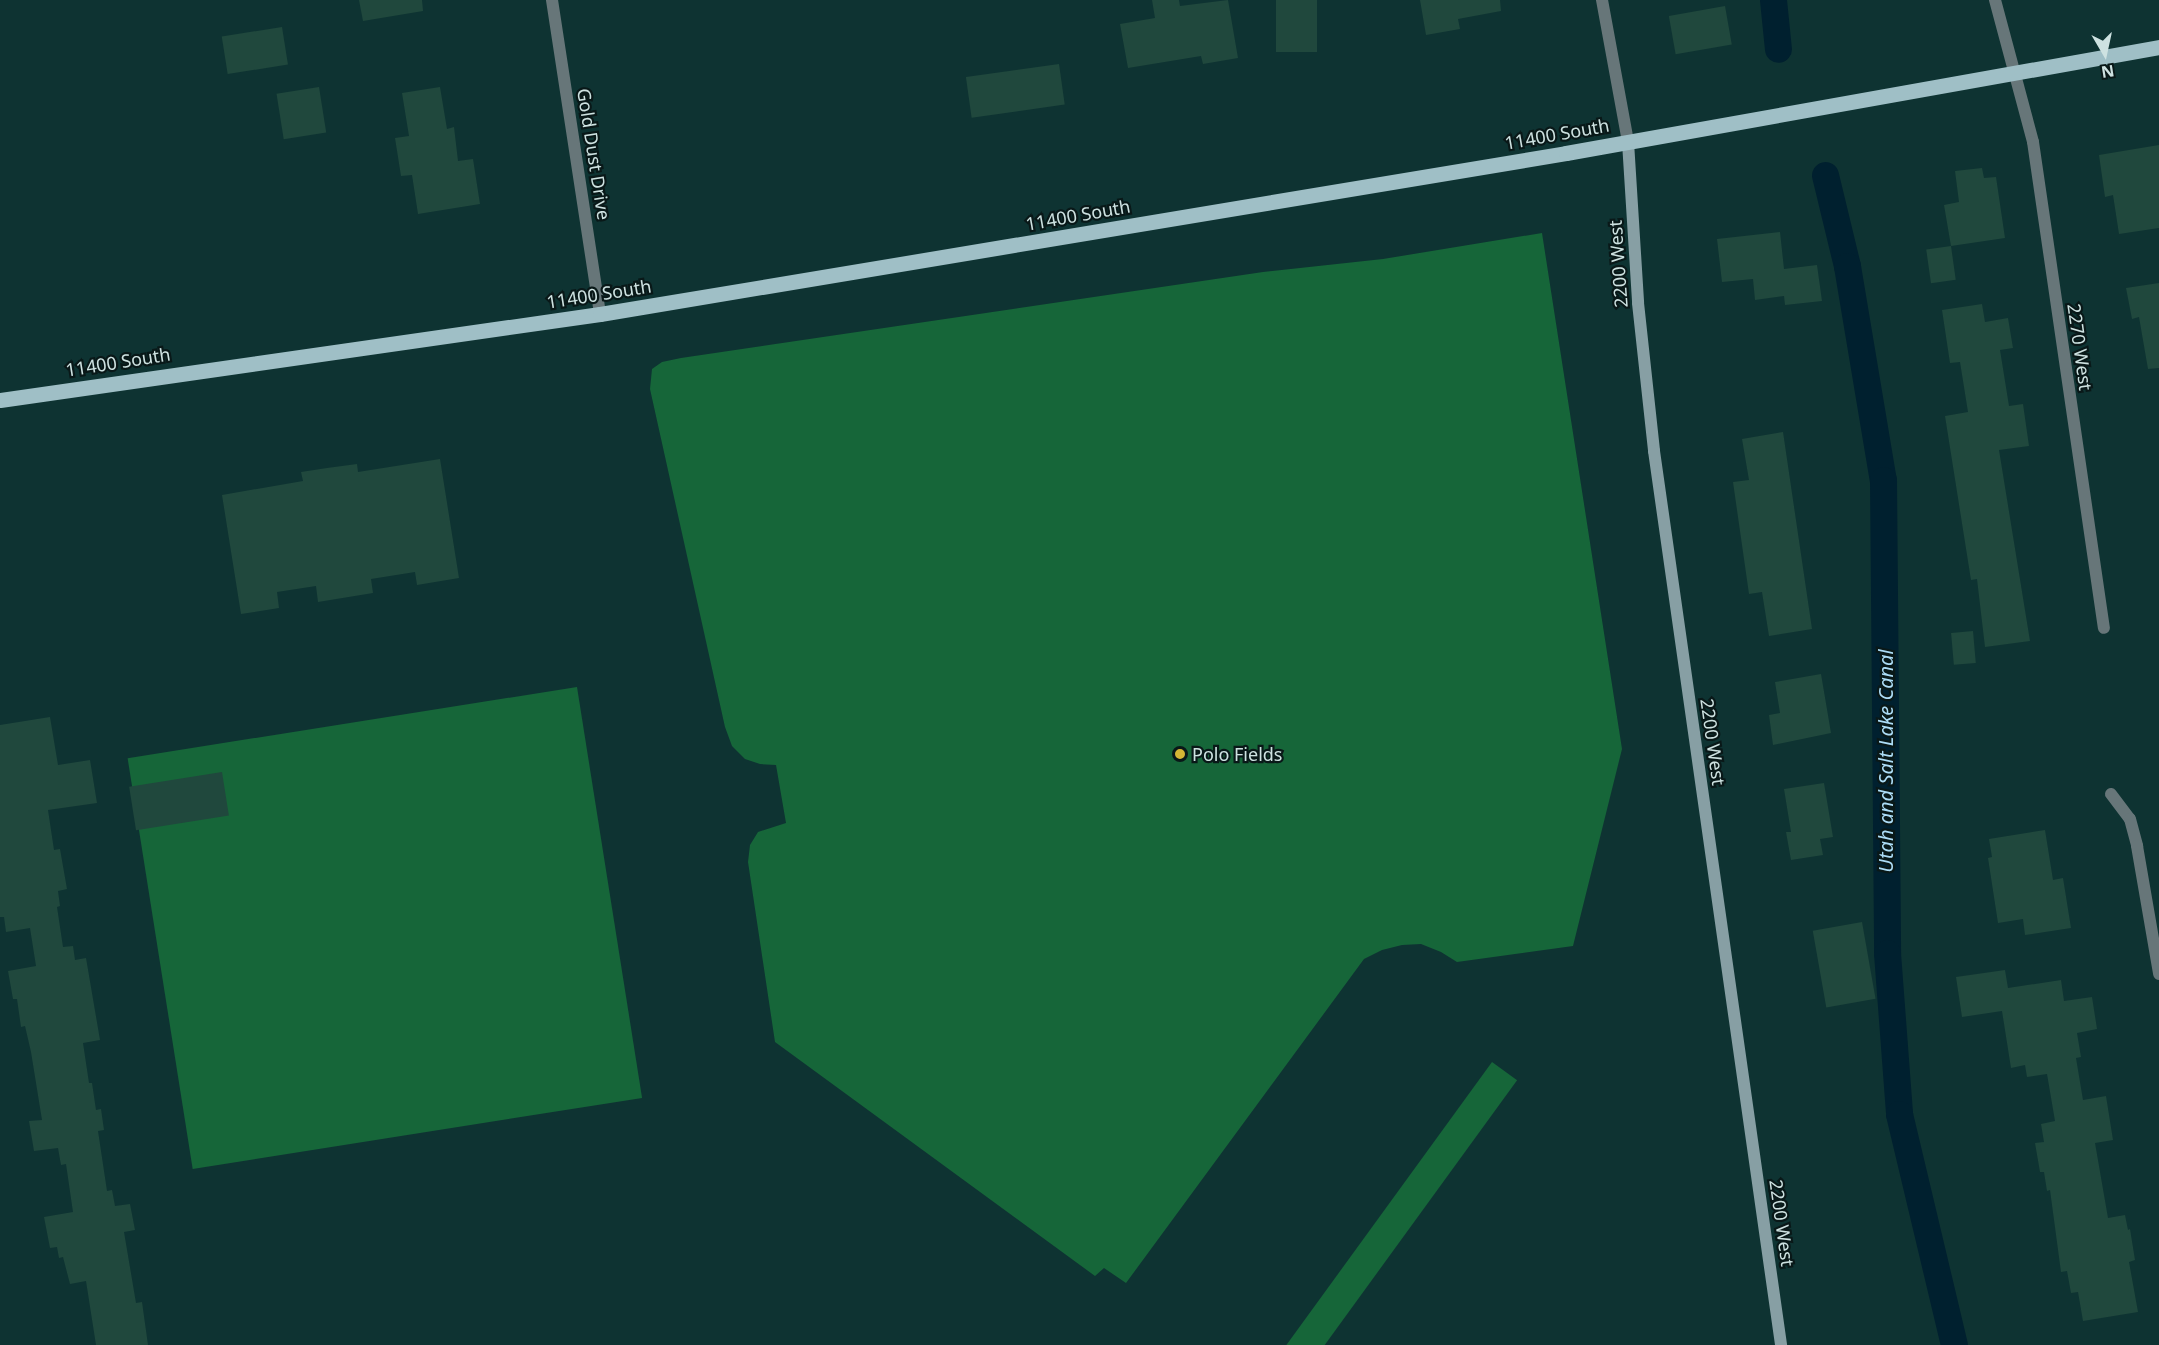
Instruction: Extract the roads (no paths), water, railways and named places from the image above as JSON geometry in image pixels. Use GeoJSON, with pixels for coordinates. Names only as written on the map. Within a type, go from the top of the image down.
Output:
{"type":"FeatureCollection","features":[{"type":"Feature","properties":{"kind":"main road","name":"11400 South"},"geometry":{"type":"LineString","coordinates":[[0,400],[600,314],[1628,142],[2159,47]]}},
{"type":"Feature","properties":{"kind":"street","name":"Gold Dust Drive"},"geometry":{"type":"LineString","coordinates":[[552,0],[600,314]]}},
{"type":"Feature","properties":{"kind":"street"},"geometry":{"type":"LineString","coordinates":[[1602,0],[1628,142]]}},
{"type":"Feature","properties":{"kind":"street","name":"2270 West"},"geometry":{"type":"LineString","coordinates":[[1995,0],[2033,142],[2104,628]]}},
{"type":"Feature","properties":{"kind":"street","name":"2200 West"},"geometry":{"type":"LineString","coordinates":[[1628,142],[1638,303],[1654,451],[1781,1345]]}},
{"type":"Feature","properties":{"kind":"street"},"geometry":{"type":"LineString","coordinates":[[2111,794],[2130,819],[2138,846],[2159,975]]}},
{"type":"Feature","properties":{"kind":"waterway","name":"Utah and Salt Lake Canal"},"geometry":{"type":"LineString","coordinates":[[1773,0],[1778,49]]}},
{"type":"Feature","properties":{"kind":"waterway","name":"Utah and Salt Lake Canal"},"geometry":{"type":"LineString","coordinates":[[1825,175],[1847,266],[1883,480],[1887,953],[1899,1114],[1954,1345]]}},
{"type":"Feature","properties":{"kind":"place","name":"Polo Fields"},"geometry":{"type":"Point","coordinates":[1180,754]}}]}
